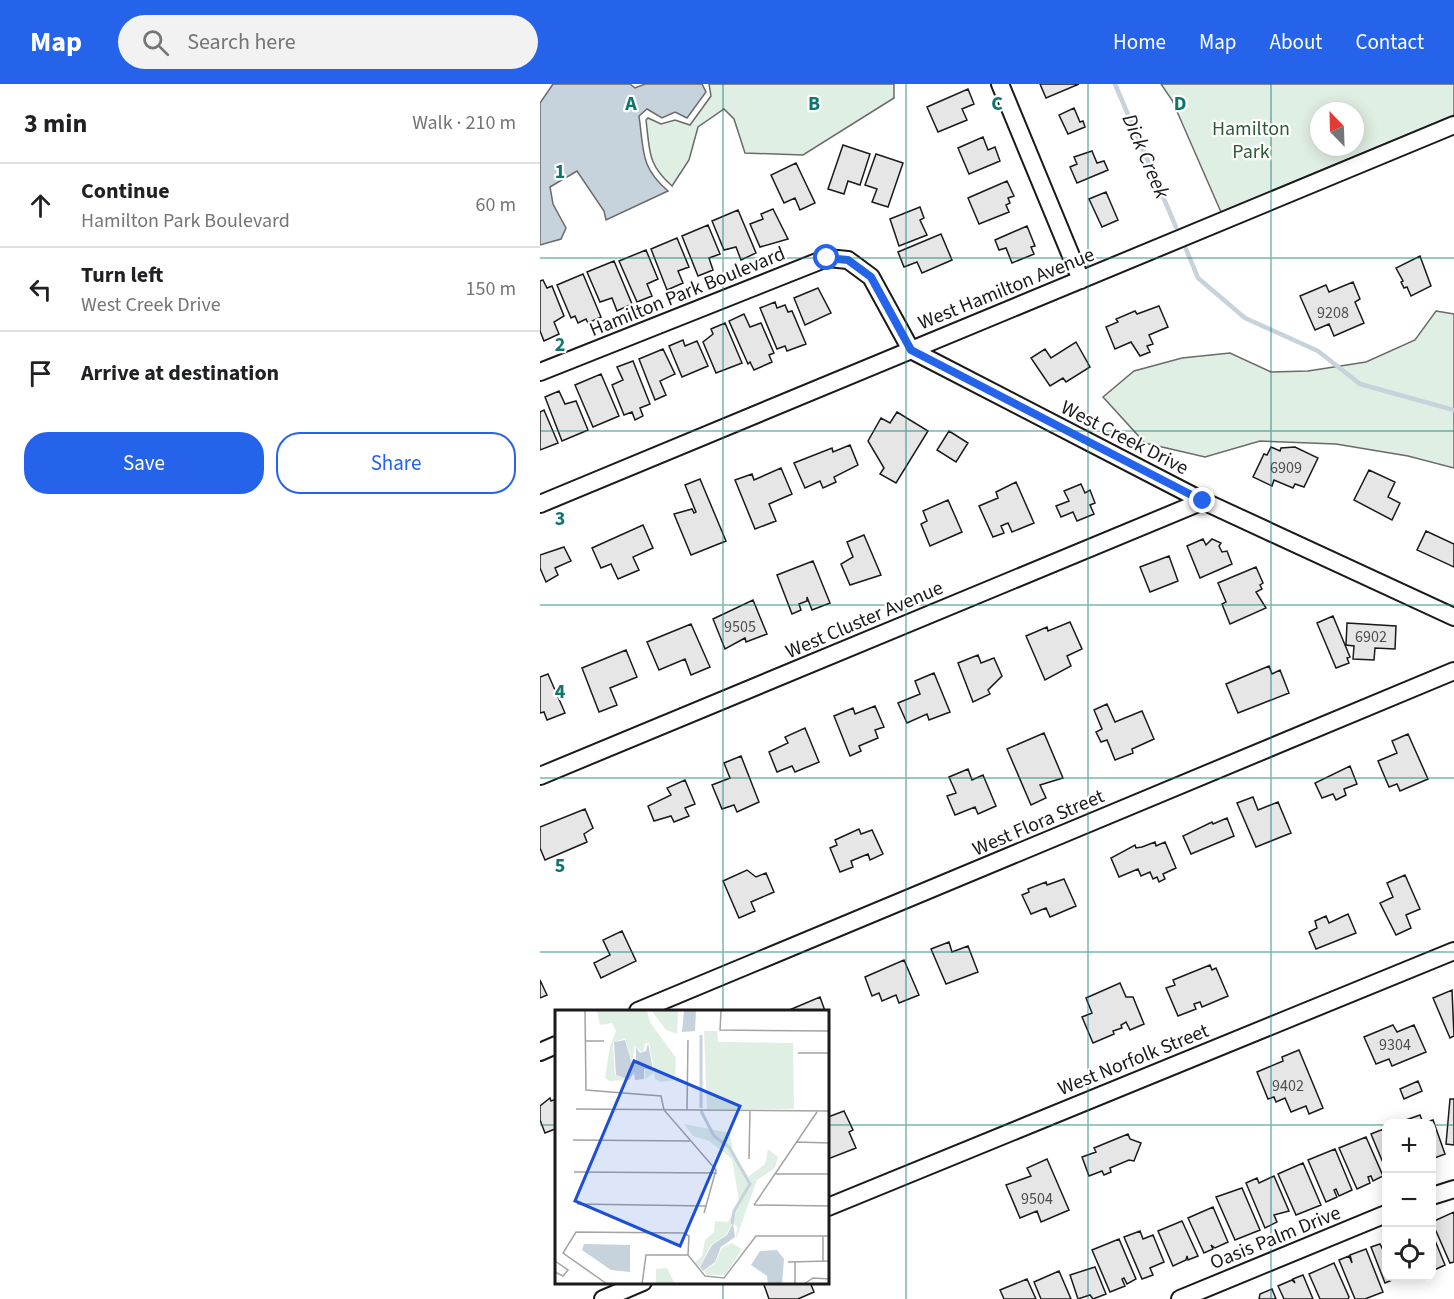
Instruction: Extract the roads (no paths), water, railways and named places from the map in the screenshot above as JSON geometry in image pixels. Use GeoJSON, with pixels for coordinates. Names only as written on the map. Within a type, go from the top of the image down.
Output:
{"type":"FeatureCollection","features":[{"type":"Feature","properties":{"kind":"street"},"geometry":{"type":"LineString","coordinates":[[1000,84],[1081,280]]}},
{"type":"Feature","properties":{"kind":"street","name":"West Hamilton Avenue"},"geometry":{"type":"LineString","coordinates":[[540,504],[1454,125]]}},
{"type":"Feature","properties":{"kind":"street","name":"Hamilton Park Boulevard"},"geometry":{"type":"LineString","coordinates":[[540,372],[827,258],[848,260],[871,277],[911,350]]}},
{"type":"Feature","properties":{"kind":"street","name":"West Creek Drive"},"geometry":{"type":"LineString","coordinates":[[911,350],[1203,501],[1454,617]]}},
{"type":"Feature","properties":{"kind":"street","name":"West Cluster Avenue"},"geometry":{"type":"LineString","coordinates":[[540,776],[1203,501]]}},
{"type":"Feature","properties":{"kind":"street","name":"West Flora Street"},"geometry":{"type":"LineString","coordinates":[[640,1010],[1454,671]]}},
{"type":"Feature","properties":{"kind":"street","name":"West Norfolk Street"},"geometry":{"type":"LineString","coordinates":[[830,1206],[1454,951]]}},
{"type":"Feature","properties":{"kind":"street"},"geometry":{"type":"LineString","coordinates":[[540,1052],[555,1045]]}},
{"type":"Feature","properties":{"kind":"street"},"geometry":{"type":"LineString","coordinates":[[1436,1195],[1454,1190]]}},
{"type":"Feature","properties":{"kind":"street","name":"Oasis Palm Drive"},"geometry":{"type":"LineString","coordinates":[[1180,1299],[1382,1216]]}},
{"type":"Feature","properties":{"kind":"street"},"geometry":{"type":"LineString","coordinates":[[603,1299],[638,1284]]}},
{"type":"Feature","properties":{"kind":"waterway","name":"Dick Creek"},"geometry":{"type":"LineString","coordinates":[[1115,84],[1176,227]]}},
{"type":"Feature","properties":{"kind":"waterway","name":"Dick Creek"},"geometry":{"type":"LineString","coordinates":[[1186,249],[1198,278],[1245,318],[1318,351],[1360,384],[1454,410]]}},
{"type":"Feature","properties":{"kind":"park label","name":"Hamilton Park"},"geometry":{"type":"Point","coordinates":[1251,140]}}]}
